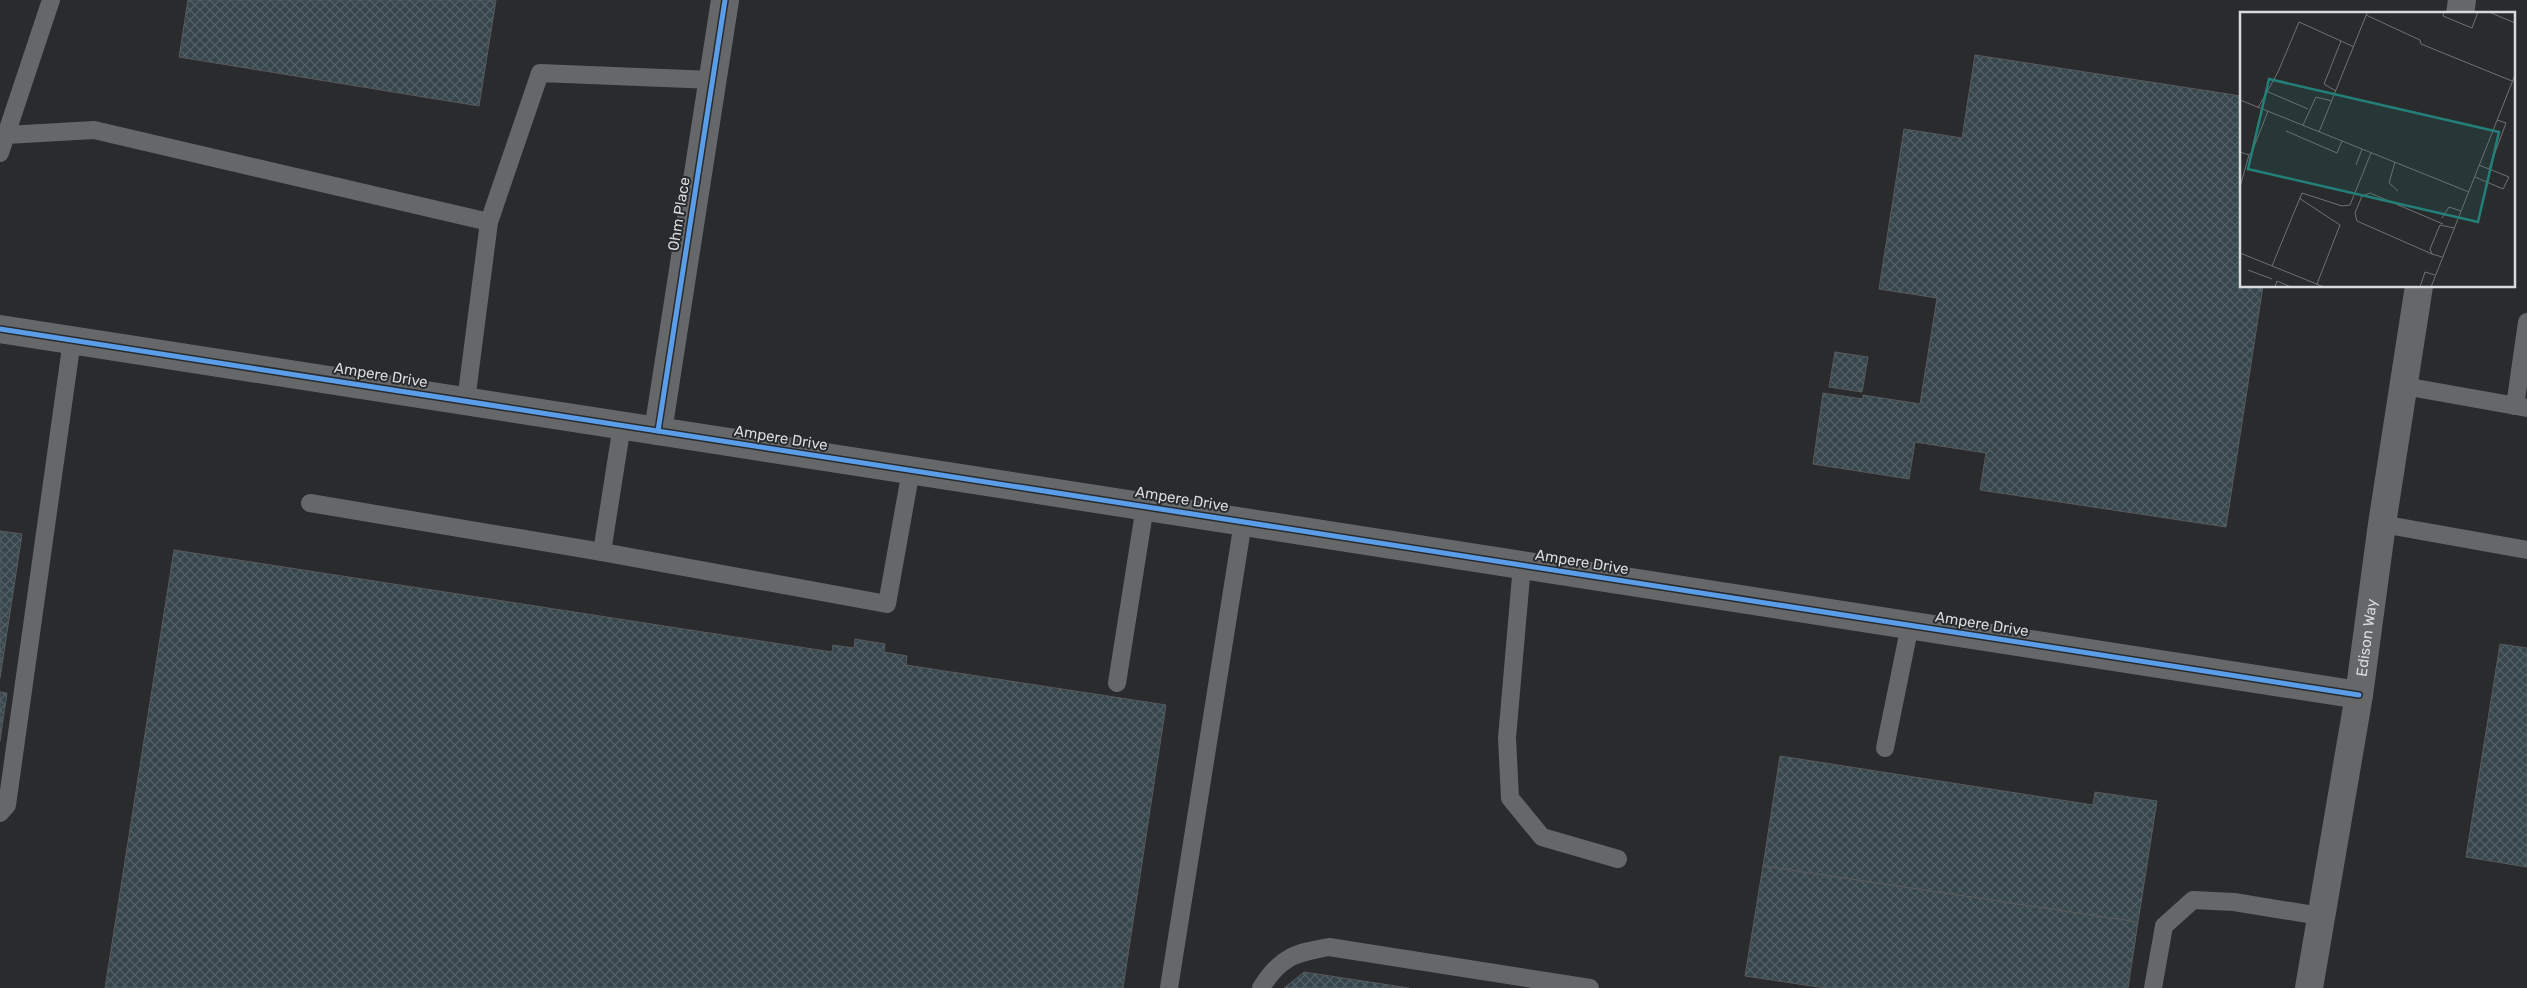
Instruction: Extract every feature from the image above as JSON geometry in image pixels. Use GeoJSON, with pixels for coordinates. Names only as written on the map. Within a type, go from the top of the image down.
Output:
{"type":"FeatureCollection","features":[{"type":"Feature","properties":{"kind":"street","name":"Ohm Place"},"geometry":{"type":"LineString","coordinates":[[658,431],[725,0]]}},
{"type":"Feature","properties":{"kind":"street","name":"Edison Way"},"geometry":{"type":"LineString","coordinates":[[2309,988],[2359,695],[2382,524],[2419,288]]}},
{"type":"Feature","properties":{"kind":"street","name":"Ampere Drive"},"geometry":{"type":"LineString","coordinates":[[0,329],[2359,695]]}},
{"type":"Feature","properties":{"kind":"lane"},"geometry":{"type":"LineString","coordinates":[[0,153],[51,0]]}},
{"type":"Feature","properties":{"kind":"lane"},"geometry":{"type":"LineString","coordinates":[[466,401],[489,222],[540,73],[713,80]]}},
{"type":"Feature","properties":{"kind":"lane"},"geometry":{"type":"LineString","coordinates":[[6,135],[94,130],[489,222]]}},
{"type":"Feature","properties":{"kind":"lane"},"geometry":{"type":"LineString","coordinates":[[2404,386],[2521,407],[2527,322]]}},
{"type":"Feature","properties":{"kind":"lane"},"geometry":{"type":"LineString","coordinates":[[0,813],[7,805],[72,340]]}},
{"type":"Feature","properties":{"kind":"lane"},"geometry":{"type":"LineString","coordinates":[[602,552],[622,425]]}},
{"type":"Feature","properties":{"kind":"lane"},"geometry":{"type":"LineString","coordinates":[[310,502],[602,552],[887,604],[911,470]]}},
{"type":"Feature","properties":{"kind":"lane"},"geometry":{"type":"LineString","coordinates":[[1117,683],[1145,506]]}},
{"type":"Feature","properties":{"kind":"lane"},"geometry":{"type":"LineString","coordinates":[[1169,988],[1244,522]]}},
{"type":"Feature","properties":{"kind":"lane"},"geometry":{"type":"LineString","coordinates":[[2382,524],[2527,550]]}},
{"type":"Feature","properties":{"kind":"lane"},"geometry":{"type":"LineString","coordinates":[[1522,565],[1507,738],[1510,798],[1542,837],[1618,859]]}},
{"type":"Feature","properties":{"kind":"lane"},"geometry":{"type":"LineString","coordinates":[[1885,748],[1910,625]]}},
{"type":"Feature","properties":{"kind":"lane"},"geometry":{"type":"LineString","coordinates":[[2153,988],[2164,926],[2193,900],[2234,902],[2320,916]]}},
{"type":"Feature","properties":{"kind":"lane"},"geometry":{"type":"LineString","coordinates":[[1261,988],[1272,969],[1299,952],[1329,947],[1590,988]]}},
{"type":"Feature","properties":{"kind":"building"},"geometry":{"type":"Polygon","coordinates":[[[188,0],[496,0],[479,106],[179,57],[188,0]]]}},
{"type":"Feature","properties":{"kind":"building"},"geometry":{"type":"Polygon","coordinates":[[[1975,55],[2240,96],[2240,288],[2263,288],[2226,527],[1980,490],[1986,453],[1915,442],[1909,479],[1813,464],[1823,393],[1863,399],[1863,395],[1920,404],[1937,298],[1879,289],[1904,129],[1962,138],[1975,55]]]}},
{"type":"Feature","properties":{"kind":"building"},"geometry":{"type":"Polygon","coordinates":[[[1835,352],[1868,357],[1862,392],[1829,387],[1835,352]]]}},
{"type":"Feature","properties":{"kind":"building"},"geometry":{"type":"Polygon","coordinates":[[[0,531],[22,534],[0,678],[0,531]]]}},
{"type":"Feature","properties":{"kind":"building"},"geometry":{"type":"Polygon","coordinates":[[[174,550],[832,652],[833,645],[854,648],[855,639],[885,644],[884,652],[907,656],[906,665],[1166,705],[1123,988],[105,988],[174,550]]]}},
{"type":"Feature","properties":{"kind":"building"},"geometry":{"type":"Polygon","coordinates":[[[2500,644],[2527,648],[2527,867],[2466,857],[2500,644]]]}},
{"type":"Feature","properties":{"kind":"building"},"geometry":{"type":"Polygon","coordinates":[[[0,692],[7,693],[0,741],[0,692]]]}},
{"type":"Feature","properties":{"kind":"building"},"geometry":{"type":"Polygon","coordinates":[[[1780,756],[2093,805],[2095,792],[2157,801],[2138,922],[1763,866],[1780,756]]]}},
{"type":"Feature","properties":{"kind":"building"},"geometry":{"type":"Polygon","coordinates":[[[1763,866],[2138,922],[2128,988],[1825,988],[1745,976],[1763,866]]]}},
{"type":"Feature","properties":{"kind":"building"},"geometry":{"type":"Polygon","coordinates":[[[1304,972],[1389,985],[1409,988],[1284,988],[1304,972]]]}},
{"type":"Feature","properties":{"kind":"cycle path"},"geometry":{"type":"LineString","coordinates":[[658,431],[725,0]]}},
{"type":"Feature","properties":{"kind":"cycle path"},"geometry":{"type":"LineString","coordinates":[[0,329],[2359,695]]}}]}
